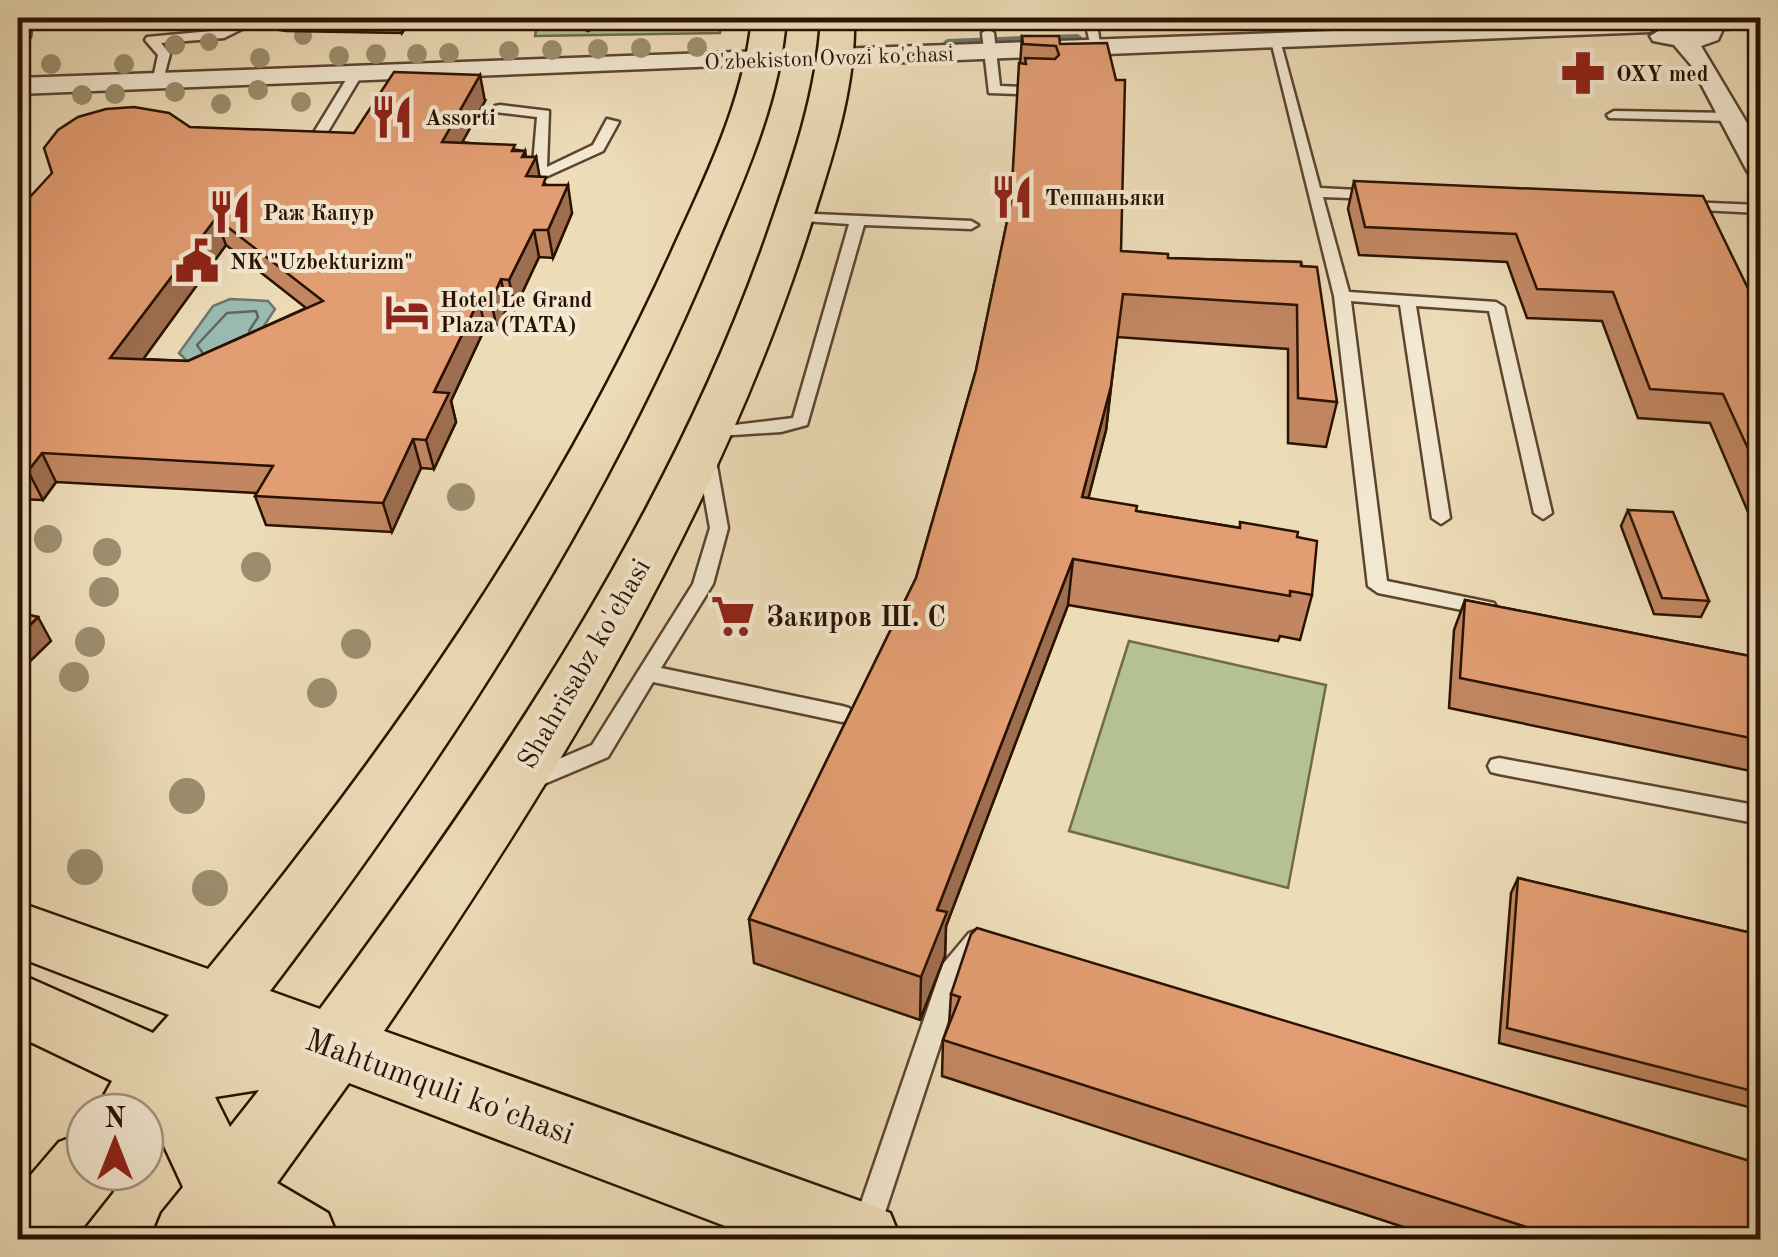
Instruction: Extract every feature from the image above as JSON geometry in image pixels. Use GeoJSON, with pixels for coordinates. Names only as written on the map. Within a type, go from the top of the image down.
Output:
{"type":"FeatureCollection","features":[{"type":"Feature","properties":{"kind":"main road","name":"O'zbekiston Ovozi ko'chasi"},"geometry":{"type":"LineString","coordinates":[[767,38],[837,37]]}},
{"type":"Feature","properties":{"kind":"main road","name":"Shahrisabz ko'chasi"},"geometry":{"type":"LineString","coordinates":[[207,1217],[335,1048],[508,789],[588,660],[673,508],[762,309],[793,218],[837,37]]}},
{"type":"Feature","properties":{"kind":"main road"},"geometry":{"type":"LineString","coordinates":[[148,1092],[220,1006],[450,692],[577,490],[687,267],[752,102],[767,38]]}},
{"type":"Feature","properties":{"kind":"main road","name":"Mahtumquli ko'chasi"},"geometry":{"type":"LineString","coordinates":[[18,930],[863,1240]]}},
{"type":"Feature","properties":{"kind":"main road"},"geometry":{"type":"LineString","coordinates":[[18,1002],[148,1092],[335,1048]]}},
{"type":"Feature","properties":{"kind":"main road"},"geometry":{"type":"LineString","coordinates":[[165,1128],[207,1217],[300,1240]]}},
{"type":"Feature","properties":{"kind":"main road"},"geometry":{"type":"LineString","coordinates":[[24,1240],[65,1191]]}},
{"type":"Feature","properties":{"kind":"street"},"geometry":{"type":"LineString","coordinates":[[18,36],[20,18]]}},
{"type":"Feature","properties":{"kind":"street"},"geometry":{"type":"LineString","coordinates":[[1703,20],[1760,20]]}},
{"type":"Feature","properties":{"kind":"street"},"geometry":{"type":"LineString","coordinates":[[1703,20],[1711,26],[1710,35],[1683,40],[1702,64],[1760,168]]}},
{"type":"Feature","properties":{"kind":"street","name":"O'zbekiston Ovozi ko'chasi"},"geometry":{"type":"LineString","coordinates":[[837,37],[1097,47],[1639,22],[1659,36],[1683,40]]}},
{"type":"Feature","properties":{"kind":"street","name":"O'zbekiston Ovozi ko'chasi"},"geometry":{"type":"LineString","coordinates":[[18,86],[357,73],[767,38]]}},
{"type":"Feature","properties":{"kind":"lane"},"geometry":{"type":"LineString","coordinates":[[157,80],[164,54],[150,34],[224,34],[236,29],[238,18]]}},
{"type":"Feature","properties":{"kind":"lane"},"geometry":{"type":"LineString","coordinates":[[1090,18],[1097,47]]}},
{"type":"Feature","properties":{"kind":"lane"},"geometry":{"type":"LineString","coordinates":[[1274,40],[1318,192],[1342,296],[1378,586],[1512,613]]}},
{"type":"Feature","properties":{"kind":"lane"},"geometry":{"type":"LineString","coordinates":[[989,42],[994,90],[1047,92]]}},
{"type":"Feature","properties":{"kind":"lane"},"geometry":{"type":"LineString","coordinates":[[315,142],[357,73]]}},
{"type":"Feature","properties":{"kind":"lane"},"geometry":{"type":"LineString","coordinates":[[500,109],[544,114],[540,176],[598,148],[612,122]]}},
{"type":"Feature","properties":{"kind":"lane"},"geometry":{"type":"LineString","coordinates":[[1614,114],[1732,117]]}},
{"type":"Feature","properties":{"kind":"lane"},"geometry":{"type":"LineString","coordinates":[[1318,192],[1398,195]]}},
{"type":"Feature","properties":{"kind":"lane"},"geometry":{"type":"LineString","coordinates":[[1676,206],[1760,209]]}},
{"type":"Feature","properties":{"kind":"lane"},"geometry":{"type":"LineString","coordinates":[[793,218],[972,225]]}},
{"type":"Feature","properties":{"kind":"lane"},"geometry":{"type":"LineString","coordinates":[[508,789],[600,751],[703,584],[719,528],[706,438],[800,420],[858,220]]}},
{"type":"Feature","properties":{"kind":"lane"},"geometry":{"type":"LineString","coordinates":[[1342,296],[1496,307],[1543,514]]}},
{"type":"Feature","properties":{"kind":"lane"},"geometry":{"type":"LineString","coordinates":[[1407,301],[1441,518]]}},
{"type":"Feature","properties":{"kind":"lane"},"geometry":{"type":"LineString","coordinates":[[648,673],[842,714]]}},
{"type":"Feature","properties":{"kind":"lane"},"geometry":{"type":"LineString","coordinates":[[1499,766],[1760,815]]}},
{"type":"Feature","properties":{"kind":"lane"},"geometry":{"type":"LineString","coordinates":[[863,1240],[902,1112],[955,964],[976,940],[1006,946]]}},
{"type":"Feature","properties":{"kind":"green space"},"geometry":{"type":"Polygon","coordinates":[[[538,18],[721,18],[720,33],[535,36],[538,18]]]}},
{"type":"Feature","properties":{"kind":"green space"},"geometry":{"type":"Polygon","coordinates":[[[1129,641],[1326,685],[1288,888],[1069,831],[1129,641]]]}},
{"type":"Feature","properties":{"kind":"water"},"geometry":{"type":"Polygon","coordinates":[[[230,299],[268,301],[275,309],[245,355],[188,362],[179,353],[213,306],[230,299]]]}},
{"type":"Feature","properties":{"kind":"building"},"geometry":{"type":"Polygon","coordinates":[[[1022,36],[1059,36],[1060,44],[1107,43],[1116,80],[1125,80],[1121,251],[1168,254],[1168,258],[1301,262],[1301,266],[1317,267],[1337,402],[1298,398],[1297,305],[1123,294],[1111,386],[1082,497],[1137,506],[1136,511],[1240,528],[1240,522],[1298,532],[1297,537],[1317,541],[1312,595],[1290,591],[1290,596],[1073,559],[937,910],[947,912],[921,977],[749,919],[916,578],[976,370],[1011,202],[1019,63],[1026,64],[1025,58],[1055,59],[1059,55],[1056,46],[1023,44],[1022,36]]]}},
{"type":"Feature","properties":{"kind":"building","name":"Hotel Le Grand Plaza (TATA)"},"geometry":{"type":"Polygon","coordinates":[[[394,72],[480,75],[442,142],[515,145],[512,151],[525,151],[522,157],[536,157],[526,176],[546,177],[543,185],[568,185],[548,230],[534,230],[509,280],[501,279],[491,301],[479,300],[434,392],[449,393],[426,440],[413,439],[383,503],[255,496],[273,466],[42,453],[28,471],[18,470],[18,210],[52,173],[44,148],[58,130],[78,117],[134,107],[169,113],[190,127],[354,133],[394,72]],[[216,218],[110,358],[188,361],[323,301],[216,218]]]}},
{"type":"Feature","properties":{"kind":"building"},"geometry":{"type":"Polygon","coordinates":[[[1354,181],[1703,196],[1760,307],[1760,475],[1723,394],[1650,389],[1613,292],[1537,289],[1516,234],[1365,227],[1354,181]]]}},
{"type":"Feature","properties":{"kind":"building"},"geometry":{"type":"Polygon","coordinates":[[[1628,510],[1673,512],[1709,601],[1662,598],[1628,510]]]}},
{"type":"Feature","properties":{"kind":"building"},"geometry":{"type":"Polygon","coordinates":[[[1465,600],[1760,658],[1760,740],[1460,678],[1465,600]]]}},
{"type":"Feature","properties":{"kind":"building"},"geometry":{"type":"Polygon","coordinates":[[[18,612],[38,617],[18,637],[18,612]]]}},
{"type":"Feature","properties":{"kind":"building"},"geometry":{"type":"Polygon","coordinates":[[[1518,878],[1760,935],[1760,1093],[1507,1028],[1518,878]]]}},
{"type":"Feature","properties":{"kind":"building"},"geometry":{"type":"Polygon","coordinates":[[[977,928],[1760,1164],[1760,1240],[1567,1240],[943,1040],[960,997],[951,994],[971,934],[977,928]]]}},
{"type":"Feature","properties":{"kind":"waterway"},"geometry":{"type":"LineString","coordinates":[[1120,18],[1121,24]]}},
{"type":"Feature","properties":{"kind":"waterway"},"geometry":{"type":"LineString","coordinates":[[947,42],[1078,37]]}},
{"type":"Feature","properties":{"kind":"place","name":"OXY med"},"geometry":{"type":"Point","coordinates":[1583,73]}},
{"type":"Feature","properties":{"kind":"place","name":"Assorti"},"geometry":{"type":"Point","coordinates":[392,117]}},
{"type":"Feature","properties":{"kind":"place","name":"Теппаньяки"},"geometry":{"type":"Point","coordinates":[1012,197]}},
{"type":"Feature","properties":{"kind":"place","name":"Раж Капур"},"geometry":{"type":"Point","coordinates":[230,212]}},
{"type":"Feature","properties":{"kind":"place","name":"NK \"Uzbekturizm\""},"geometry":{"type":"Point","coordinates":[197,261]}},
{"type":"Feature","properties":{"kind":"place","name":"Hotel Le Grand Plaza (TATA)"},"geometry":{"type":"Point","coordinates":[407,312]}},
{"type":"Feature","properties":{"kind":"place","name":"Закиров Ш. С"},"geometry":{"type":"Point","coordinates":[733,616]}}]}
